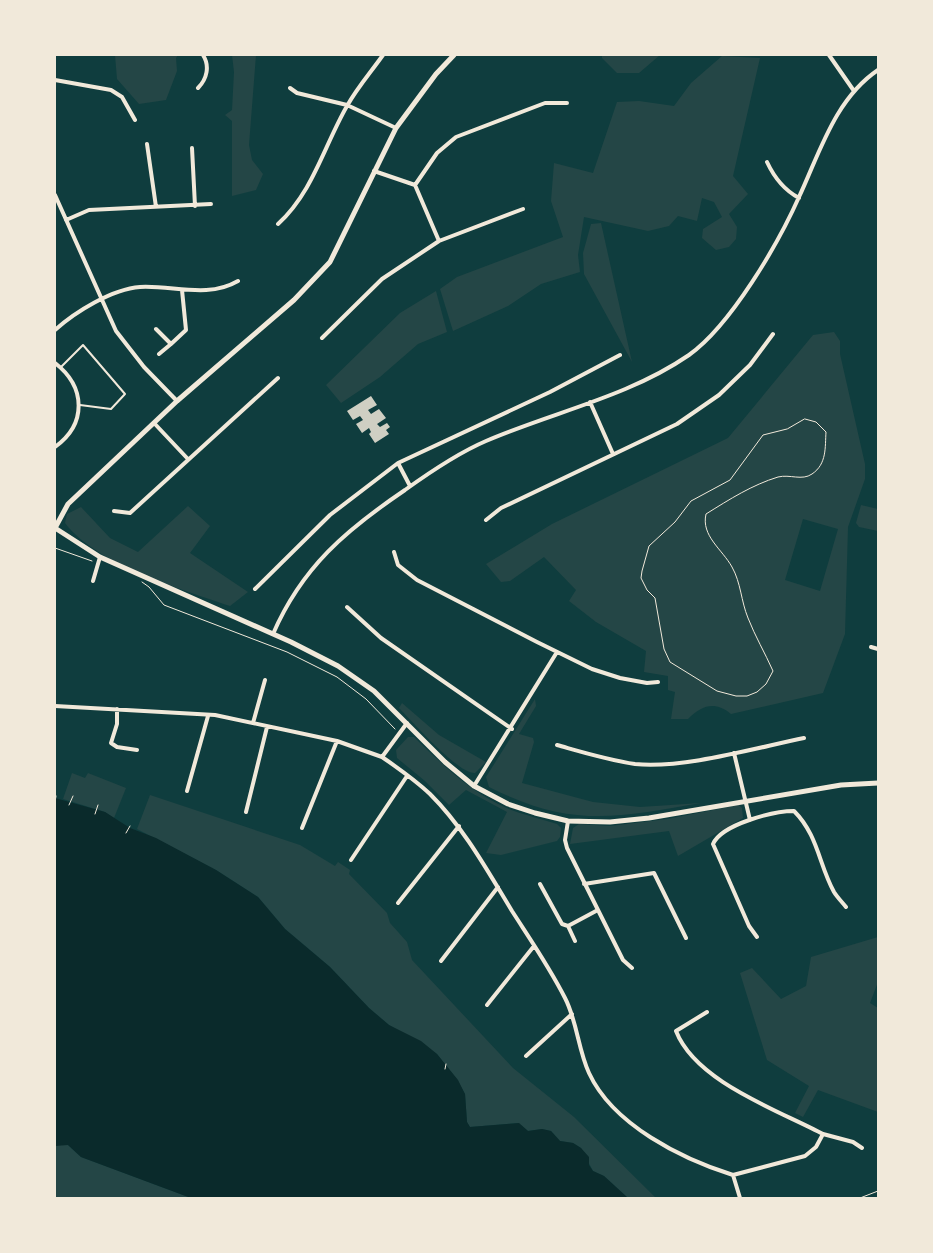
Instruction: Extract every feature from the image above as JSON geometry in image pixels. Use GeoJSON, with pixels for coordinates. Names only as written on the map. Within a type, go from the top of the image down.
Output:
{"type":"FeatureCollection","features":[{"type":"Feature","properties":{"kind":"street"},"geometry":{"type":"LineString","coordinates":[[198,88],[205,82],[207,70],[203,55]]}},
{"type":"Feature","properties":{"kind":"street"},"geometry":{"type":"LineString","coordinates":[[278,224],[290,213],[310,184],[348,105],[383,55]]}},
{"type":"Feature","properties":{"kind":"street"},"geometry":{"type":"LineString","coordinates":[[454,55],[436,74],[396,128],[344,236],[325,268],[294,300],[177,401],[68,504],[55,528],[100,560],[315,653],[356,677],[407,723],[445,762],[474,786],[508,804],[568,821],[610,822],[640,819],[841,785],[878,783]]}},
{"type":"Feature","properties":{"kind":"street"},"geometry":{"type":"LineString","coordinates":[[829,55],[854,91]]}},
{"type":"Feature","properties":{"kind":"street"},"geometry":{"type":"LineString","coordinates":[[273,635],[309,571],[332,545],[364,518],[410,486],[485,442],[656,376],[690,354],[715,331],[774,249],[830,129],[854,91],[878,70]]}},
{"type":"Feature","properties":{"kind":"street"},"geometry":{"type":"LineString","coordinates":[[55,80],[111,90],[122,97],[135,120]]}},
{"type":"Feature","properties":{"kind":"street"},"geometry":{"type":"LineString","coordinates":[[290,88],[297,93],[348,105],[396,128]]}},
{"type":"Feature","properties":{"kind":"street"},"geometry":{"type":"LineString","coordinates":[[415,185],[437,153],[456,136],[545,103],[567,103]]}},
{"type":"Feature","properties":{"kind":"street"},"geometry":{"type":"LineString","coordinates":[[147,144],[156,207]]}},
{"type":"Feature","properties":{"kind":"street"},"geometry":{"type":"LineString","coordinates":[[192,148],[195,206]]}},
{"type":"Feature","properties":{"kind":"street"},"geometry":{"type":"LineString","coordinates":[[767,162],[772,174],[790,193],[799,198]]}},
{"type":"Feature","properties":{"kind":"street"},"geometry":{"type":"LineString","coordinates":[[374,171],[415,185],[439,241]]}},
{"type":"Feature","properties":{"kind":"street"},"geometry":{"type":"LineString","coordinates":[[55,195],[116,331],[144,367],[177,401]]}},
{"type":"Feature","properties":{"kind":"street"},"geometry":{"type":"LineString","coordinates":[[66,220],[89,210],[211,204]]}},
{"type":"Feature","properties":{"kind":"street"},"geometry":{"type":"LineString","coordinates":[[322,338],[382,279],[439,241],[523,209]]}},
{"type":"Feature","properties":{"kind":"street"},"geometry":{"type":"LineString","coordinates":[[55,330],[71,315],[123,291],[140,287],[182,290],[227,288],[238,281]]}},
{"type":"Feature","properties":{"kind":"street"},"geometry":{"type":"LineString","coordinates":[[159,354],[186,330],[182,290]]}},
{"type":"Feature","properties":{"kind":"street"},"geometry":{"type":"LineString","coordinates":[[156,329],[170,344]]}},
{"type":"Feature","properties":{"kind":"street"},"geometry":{"type":"LineString","coordinates":[[486,520],[501,508],[678,424],[719,395],[750,364],[773,334]]}},
{"type":"Feature","properties":{"kind":"street"},"geometry":{"type":"LineString","coordinates":[[254,589],[330,514],[398,463],[550,392],[620,355]]}},
{"type":"Feature","properties":{"kind":"street"},"geometry":{"type":"LineString","coordinates":[[55,363],[75,387],[80,405],[78,422],[55,447]]}},
{"type":"Feature","properties":{"kind":"street"},"geometry":{"type":"LineString","coordinates":[[114,511],[130,513],[187,458],[278,378]]}},
{"type":"Feature","properties":{"kind":"street"},"geometry":{"type":"LineString","coordinates":[[590,402],[613,454]]}},
{"type":"Feature","properties":{"kind":"street"},"geometry":{"type":"LineString","coordinates":[[154,424],[187,458]]}},
{"type":"Feature","properties":{"kind":"street"},"geometry":{"type":"LineString","coordinates":[[398,463],[410,486]]}},
{"type":"Feature","properties":{"kind":"street"},"geometry":{"type":"LineString","coordinates":[[394,552],[398,565],[417,580],[592,669],[620,678],[647,683],[658,682]]}},
{"type":"Feature","properties":{"kind":"street"},"geometry":{"type":"LineString","coordinates":[[92,581],[100,560]]}},
{"type":"Feature","properties":{"kind":"street"},"geometry":{"type":"LineString","coordinates":[[347,608],[381,638],[512,729]]}},
{"type":"Feature","properties":{"kind":"street"},"geometry":{"type":"LineString","coordinates":[[871,647],[878,650]]}},
{"type":"Feature","properties":{"kind":"street"},"geometry":{"type":"LineString","coordinates":[[474,786],[512,729],[558,652]]}},
{"type":"Feature","properties":{"kind":"street"},"geometry":{"type":"LineString","coordinates":[[253,723],[265,680]]}},
{"type":"Feature","properties":{"kind":"street"},"geometry":{"type":"LineString","coordinates":[[55,706],[215,715],[337,741],[382,756],[428,792],[459,826],[566,999],[590,1075],[618,1112],[643,1131],[700,1164],[733,1175],[805,1156],[816,1148],[823,1134]]}},
{"type":"Feature","properties":{"kind":"street"},"geometry":{"type":"LineString","coordinates":[[117,709],[117,724],[111,743],[117,747],[137,750]]}},
{"type":"Feature","properties":{"kind":"street"},"geometry":{"type":"LineString","coordinates":[[187,791],[208,716]]}},
{"type":"Feature","properties":{"kind":"street"},"geometry":{"type":"LineString","coordinates":[[382,756],[407,723]]}},
{"type":"Feature","properties":{"kind":"street"},"geometry":{"type":"LineString","coordinates":[[246,812],[267,727]]}},
{"type":"Feature","properties":{"kind":"street"},"geometry":{"type":"LineString","coordinates":[[557,745],[594,756],[636,764],[674,764],[804,738]]}},
{"type":"Feature","properties":{"kind":"street"},"geometry":{"type":"LineString","coordinates":[[302,828],[337,741]]}},
{"type":"Feature","properties":{"kind":"street"},"geometry":{"type":"LineString","coordinates":[[734,752],[750,820]]}},
{"type":"Feature","properties":{"kind":"street"},"geometry":{"type":"LineString","coordinates":[[351,860],[407,776]]}},
{"type":"Feature","properties":{"kind":"street"},"geometry":{"type":"LineString","coordinates":[[757,936],[749,926],[713,844],[716,837],[750,820],[778,811],[794,811],[801,818],[818,850],[834,892],[846,907]]}},
{"type":"Feature","properties":{"kind":"street"},"geometry":{"type":"LineString","coordinates":[[568,821],[567,848],[596,910],[623,960],[632,968]]}},
{"type":"Feature","properties":{"kind":"street"},"geometry":{"type":"LineString","coordinates":[[398,903],[459,826]]}},
{"type":"Feature","properties":{"kind":"street"},"geometry":{"type":"LineString","coordinates":[[584,884],[654,873],[686,938]]}},
{"type":"Feature","properties":{"kind":"street"},"geometry":{"type":"LineString","coordinates":[[540,884],[562,924],[568,926],[575,941]]}},
{"type":"Feature","properties":{"kind":"street"},"geometry":{"type":"LineString","coordinates":[[441,961],[498,888]]}},
{"type":"Feature","properties":{"kind":"street"},"geometry":{"type":"LineString","coordinates":[[568,926],[596,910]]}},
{"type":"Feature","properties":{"kind":"street"},"geometry":{"type":"LineString","coordinates":[[487,1005],[534,946]]}},
{"type":"Feature","properties":{"kind":"street"},"geometry":{"type":"LineString","coordinates":[[707,1012],[676,1031],[681,1044],[695,1060],[717,1078],[823,1134],[853,1142],[862,1148]]}},
{"type":"Feature","properties":{"kind":"street"},"geometry":{"type":"LineString","coordinates":[[526,1056],[572,1014]]}},
{"type":"Feature","properties":{"kind":"street"},"geometry":{"type":"LineString","coordinates":[[733,1175],[740,1198]]}},
{"type":"Feature","properties":{"kind":"lane"},"geometry":{"type":"LineString","coordinates":[[60,367],[83,345],[125,394],[111,409],[80,405]]}},
{"type":"Feature","properties":{"kind":"path"},"geometry":{"type":"LineString","coordinates":[[805,419],[816,422],[826,432],[825,456],[821,466],[812,474],[804,478],[782,476],[754,485],[706,514],[704,524],[712,542],[731,565],[740,585],[747,618],[772,671],[766,684],[757,692],[741,696],[717,691],[670,662],[664,648],[655,598],[646,590],[641,578],[649,546],[662,533],[675,522],[691,501],[730,480],[763,435],[786,429],[805,419]]}},
{"type":"Feature","properties":{"kind":"path"},"geometry":{"type":"LineString","coordinates":[[55,548],[100,560]]}},
{"type":"Feature","properties":{"kind":"path"},"geometry":{"type":"LineString","coordinates":[[140,581],[149,587],[164,605],[287,652],[337,677],[366,699],[392,727]]}},
{"type":"Feature","properties":{"kind":"path"},"geometry":{"type":"LineString","coordinates":[[55,802],[56,796]]}},
{"type":"Feature","properties":{"kind":"path"},"geometry":{"type":"LineString","coordinates":[[69,806],[73,796]]}},
{"type":"Feature","properties":{"kind":"path"},"geometry":{"type":"LineString","coordinates":[[95,814],[98,805]]}},
{"type":"Feature","properties":{"kind":"path"},"geometry":{"type":"LineString","coordinates":[[126,833],[130,826]]}},
{"type":"Feature","properties":{"kind":"path"},"geometry":{"type":"LineString","coordinates":[[445,1069],[446,1064]]}},
{"type":"Feature","properties":{"kind":"path"},"geometry":{"type":"LineString","coordinates":[[860,1198],[878,1191]]}},
{"type":"Feature","properties":{"kind":"shaded area"},"geometry":{"type":"Polygon","coordinates":[[[115,55],[178,55],[176,58],[177,71],[166,100],[139,104],[117,79],[115,55]]]}},
{"type":"Feature","properties":{"kind":"shaded area"},"geometry":{"type":"Polygon","coordinates":[[[232,55],[256,55],[249,145],[252,160],[263,174],[256,190],[232,196],[232,121],[225,115],[232,110],[234,72],[232,55]]]}},
{"type":"Feature","properties":{"kind":"shaded area"},"geometry":{"type":"Polygon","coordinates":[[[602,55],[660,55],[639,73],[617,73],[602,58],[602,55]]]}},
{"type":"Feature","properties":{"kind":"shaded area"},"geometry":{"type":"Polygon","coordinates":[[[722,56],[760,58],[733,176],[748,194],[729,214],[737,227],[736,239],[729,247],[716,250],[702,238],[703,229],[722,217],[714,202],[702,198],[697,221],[678,216],[669,226],[648,231],[584,217],[578,255],[580,272],[541,284],[508,306],[453,331],[440,289],[457,277],[563,237],[551,201],[554,163],[593,173],[617,102],[639,101],[674,106],[691,83],[722,56]]]}},
{"type":"Feature","properties":{"kind":"shaded area"},"geometry":{"type":"Polygon","coordinates":[[[601,223],[632,362],[584,274],[583,253],[591,224],[601,223]]]}},
{"type":"Feature","properties":{"kind":"shaded area"},"geometry":{"type":"Polygon","coordinates":[[[436,291],[447,332],[418,344],[380,377],[341,403],[326,385],[400,313],[436,291]]]}},
{"type":"Feature","properties":{"kind":"shaded area"},"geometry":{"type":"Polygon","coordinates":[[[834,332],[840,341],[840,354],[865,464],[865,479],[848,527],[845,634],[823,693],[731,714],[720,707],[709,706],[698,710],[688,719],[671,719],[675,692],[668,690],[668,676],[644,672],[646,651],[596,622],[569,601],[576,590],[544,557],[510,581],[501,582],[486,564],[552,524],[728,438],[813,335],[834,332]],[[803,519],[785,580],[820,591],[838,529],[803,519]]]}},
{"type":"Feature","properties":{"kind":"shaded area"},"geometry":{"type":"Polygon","coordinates":[[[861,505],[878,509],[878,531],[859,527],[856,523],[861,505]]]}},
{"type":"Feature","properties":{"kind":"shaded area"},"geometry":{"type":"Polygon","coordinates":[[[188,506],[210,526],[190,553],[248,592],[230,606],[141,574],[118,563],[79,538],[65,523],[67,514],[81,507],[110,538],[138,552],[188,506]]]}},
{"type":"Feature","properties":{"kind":"shaded area"},"geometry":{"type":"Polygon","coordinates":[[[535,699],[536,706],[519,734],[533,738],[534,742],[522,783],[593,802],[640,807],[701,803],[643,813],[594,816],[569,814],[545,809],[489,787],[486,777],[535,699]]]}},
{"type":"Feature","properties":{"kind":"shaded area"},"geometry":{"type":"Polygon","coordinates":[[[402,703],[439,735],[486,762],[475,773],[467,771],[458,765],[447,757],[399,708],[402,703]]]}},
{"type":"Feature","properties":{"kind":"shaded area"},"geometry":{"type":"Polygon","coordinates":[[[408,737],[414,737],[447,768],[482,795],[509,809],[557,824],[561,828],[560,837],[557,841],[501,855],[486,853],[507,812],[466,790],[449,805],[425,781],[397,758],[396,750],[408,737]]]}},
{"type":"Feature","properties":{"kind":"shaded area"},"geometry":{"type":"Polygon","coordinates":[[[72,773],[85,778],[88,773],[126,788],[114,818],[105,812],[63,799],[72,773]]]}},
{"type":"Feature","properties":{"kind":"shaded area"},"geometry":{"type":"Polygon","coordinates":[[[150,795],[300,845],[335,866],[338,862],[350,870],[349,874],[387,913],[390,923],[407,942],[412,960],[513,1068],[574,1117],[656,1198],[628,1198],[604,1176],[593,1171],[581,1148],[573,1143],[560,1141],[551,1131],[542,1129],[528,1131],[518,1123],[470,1127],[467,1122],[465,1094],[437,1054],[389,1025],[369,1008],[330,967],[285,929],[258,897],[216,870],[137,829],[150,795]]]}},
{"type":"Feature","properties":{"kind":"shaded area"},"geometry":{"type":"Polygon","coordinates":[[[55,798],[105,812],[130,828],[156,838],[216,870],[258,897],[285,929],[330,967],[369,1008],[389,1025],[421,1041],[437,1054],[458,1080],[465,1094],[467,1122],[470,1127],[519,1123],[528,1131],[542,1129],[551,1131],[560,1141],[573,1143],[581,1148],[589,1157],[589,1165],[593,1171],[604,1176],[628,1198],[191,1198],[81,1157],[68,1145],[55,1146],[55,798]]]}},
{"type":"Feature","properties":{"kind":"shaded area"},"geometry":{"type":"Polygon","coordinates":[[[739,805],[742,808],[743,818],[678,856],[669,831],[570,844],[573,828],[579,824],[610,826],[667,819],[739,805]]]}},
{"type":"Feature","properties":{"kind":"shaded area"},"geometry":{"type":"Polygon","coordinates":[[[878,937],[878,982],[870,1003],[878,1008],[878,1112],[818,1090],[803,1117],[795,1113],[809,1086],[767,1060],[740,973],[752,968],[781,999],[806,986],[811,957],[878,937]]]}},
{"type":"Feature","properties":{"kind":"shaded area"},"geometry":{"type":"Polygon","coordinates":[[[68,1145],[81,1157],[191,1198],[55,1198],[55,1146],[68,1145]]]}},
{"type":"Feature","properties":{"kind":"building"},"geometry":{"type":"Polygon","coordinates":[[[371,396],[377,405],[368,410],[371,414],[379,409],[386,418],[377,424],[380,427],[387,423],[390,427],[386,430],[389,434],[375,443],[369,434],[371,432],[369,428],[362,433],[356,424],[363,420],[360,416],[353,420],[347,411],[371,396]]]}}]}
